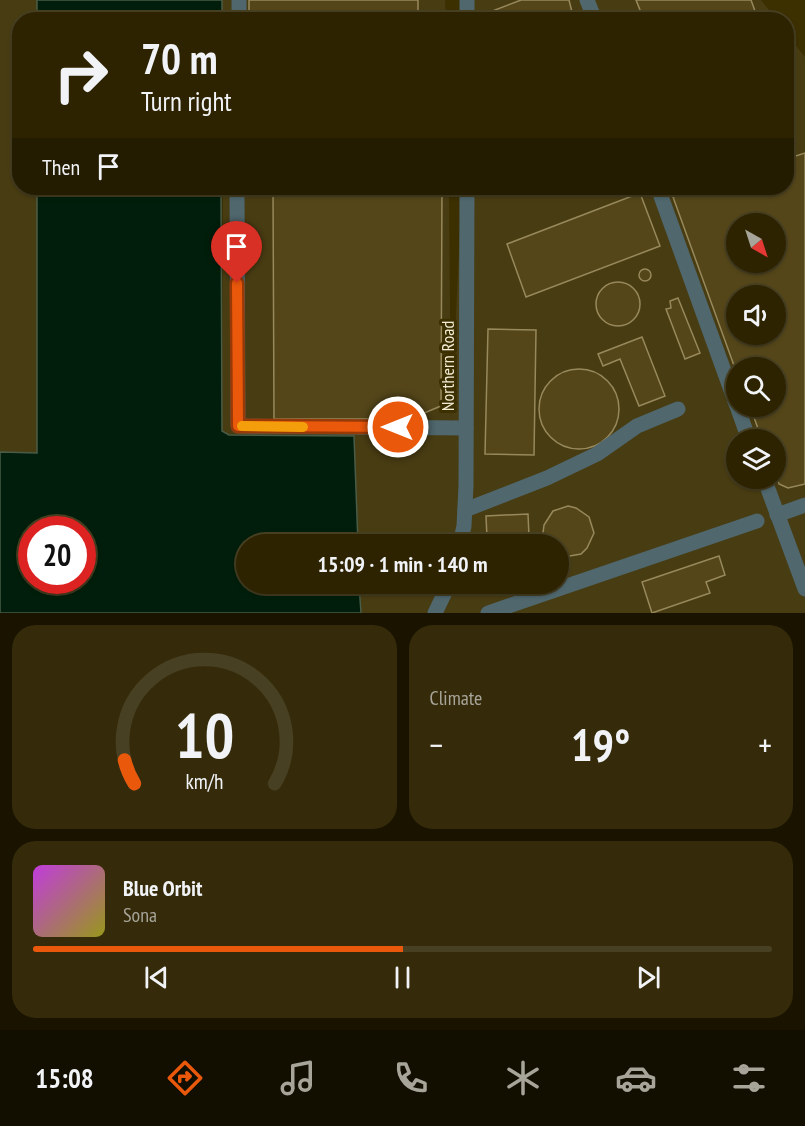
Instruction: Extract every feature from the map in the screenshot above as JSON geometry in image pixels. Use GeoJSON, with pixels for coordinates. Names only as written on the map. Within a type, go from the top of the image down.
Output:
{"type":"FeatureCollection","features":[{"type":"Feature","properties":{"kind":"street"},"geometry":{"type":"LineString","coordinates":[[237,195],[238,426],[466,428]]}},
{"type":"Feature","properties":{"kind":"street","name":"Northern Road"},"geometry":{"type":"LineString","coordinates":[[461,534],[465,510],[466,195]]}},
{"type":"Feature","properties":{"kind":"street"},"geometry":{"type":"LineString","coordinates":[[661,195],[726,375]]}},
{"type":"Feature","properties":{"kind":"street"},"geometry":{"type":"LineString","coordinates":[[465,510],[557,473],[597,454],[637,426],[678,410]]}},
{"type":"Feature","properties":{"kind":"street"},"geometry":{"type":"LineString","coordinates":[[768,489],[805,589]]}},
{"type":"Feature","properties":{"kind":"street"},"geometry":{"type":"LineString","coordinates":[[777,515],[805,505]]}},
{"type":"Feature","properties":{"kind":"street"},"geometry":{"type":"LineString","coordinates":[[488,613],[757,521]]}},
{"type":"Feature","properties":{"kind":"street"},"geometry":{"type":"LineString","coordinates":[[439,612],[445,594]]}},
{"type":"Feature","properties":{"kind":"shaded area"},"geometry":{"type":"Polygon","coordinates":[[[0,0],[37,0],[37,12],[12,12],[12,195],[37,195],[37,453],[0,452],[0,0]]]}},
{"type":"Feature","properties":{"kind":"shaded area"},"geometry":{"type":"Polygon","coordinates":[[[37,0],[222,0],[222,12],[37,12],[37,0]]]}},
{"type":"Feature","properties":{"kind":"shaded area"},"geometry":{"type":"Polygon","coordinates":[[[222,0],[445,0],[446,12],[222,12],[222,0]]]}},
{"type":"Feature","properties":{"kind":"shaded area"},"geometry":{"type":"Polygon","coordinates":[[[470,0],[761,0],[770,12],[469,12],[470,0]]]}},
{"type":"Feature","properties":{"kind":"shaded area"},"geometry":{"type":"Polygon","coordinates":[[[794,43],[805,57],[805,613],[361,613],[360,594],[569,594],[569,534],[358,534],[354,436],[229,435],[222,431],[223,195],[449,195],[451,419],[462,195],[794,195],[794,43]]]}},
{"type":"Feature","properties":{"kind":"shaded area"},"geometry":{"type":"Polygon","coordinates":[[[37,195],[221,195],[222,431],[229,435],[354,436],[358,534],[236,534],[236,594],[360,594],[361,613],[0,613],[0,452],[37,453],[37,195]]]}},
{"type":"Feature","properties":{"kind":"building"},"geometry":{"type":"Polygon","coordinates":[[[249,0],[418,0],[418,12],[249,12],[249,0]]]}},
{"type":"Feature","properties":{"kind":"building"},"geometry":{"type":"Polygon","coordinates":[[[521,0],[569,0],[572,12],[490,12],[521,0]]]}},
{"type":"Feature","properties":{"kind":"building"},"geometry":{"type":"Polygon","coordinates":[[[636,0],[751,0],[755,11],[753,12],[641,12],[636,0]]]}},
{"type":"Feature","properties":{"kind":"building"},"geometry":{"type":"Polygon","coordinates":[[[805,153],[805,484],[786,487],[786,429],[758,429],[754,417],[786,417],[786,357],[731,357],[727,345],[786,345],[786,285],[726,285],[726,343],[673,197],[679,195],[794,195],[794,156],[805,153]]]}},
{"type":"Feature","properties":{"kind":"building"},"geometry":{"type":"Polygon","coordinates":[[[273,195],[442,195],[441,406],[410,419],[274,419],[273,195]]]}},
{"type":"Feature","properties":{"kind":"building"},"geometry":{"type":"Polygon","coordinates":[[[635,195],[641,195],[660,246],[526,297],[507,244],[635,195]]]}},
{"type":"Feature","properties":{"kind":"building"},"geometry":{"type":"Polygon","coordinates":[[[647,269],[651,275],[647,281],[643,281],[639,273],[647,269]]]}},
{"type":"Feature","properties":{"kind":"building"},"geometry":{"type":"Polygon","coordinates":[[[618,282],[633,289],[640,304],[633,319],[618,326],[603,319],[596,304],[603,289],[618,282]]]}},
{"type":"Feature","properties":{"kind":"building"},"geometry":{"type":"Polygon","coordinates":[[[678,298],[700,353],[685,359],[666,309],[671,308],[670,301],[678,298]]]}},
{"type":"Feature","properties":{"kind":"building"},"geometry":{"type":"Polygon","coordinates":[[[488,329],[536,330],[534,455],[485,454],[488,329]]]}},
{"type":"Feature","properties":{"kind":"building"},"geometry":{"type":"Polygon","coordinates":[[[642,337],[665,396],[639,406],[620,359],[603,366],[598,354],[642,337]]]}},
{"type":"Feature","properties":{"kind":"building"},"geometry":{"type":"Polygon","coordinates":[[[579,369],[594,372],[607,381],[616,394],[619,409],[616,424],[607,437],[594,446],[579,449],[564,446],[551,437],[542,424],[539,409],[542,394],[551,381],[564,372],[579,369]]]}},
{"type":"Feature","properties":{"kind":"building"},"geometry":{"type":"Polygon","coordinates":[[[568,506],[576,508],[589,517],[594,533],[587,548],[581,554],[569,556],[569,534],[543,534],[544,525],[553,511],[568,506]]]}},
{"type":"Feature","properties":{"kind":"building"},"geometry":{"type":"Polygon","coordinates":[[[528,514],[529,534],[487,534],[486,516],[528,514]]]}},
{"type":"Feature","properties":{"kind":"building"},"geometry":{"type":"Polygon","coordinates":[[[719,556],[725,575],[706,582],[710,593],[652,613],[642,582],[719,556]]]}},
{"type":"Feature","properties":{"kind":"slow traffic"},"geometry":{"type":"LineString","coordinates":[[242,426],[303,427]]}},
{"type":"Feature","properties":{"kind":"route"},"geometry":{"type":"LineString","coordinates":[[237,283],[238,426],[398,427]]}}]}
